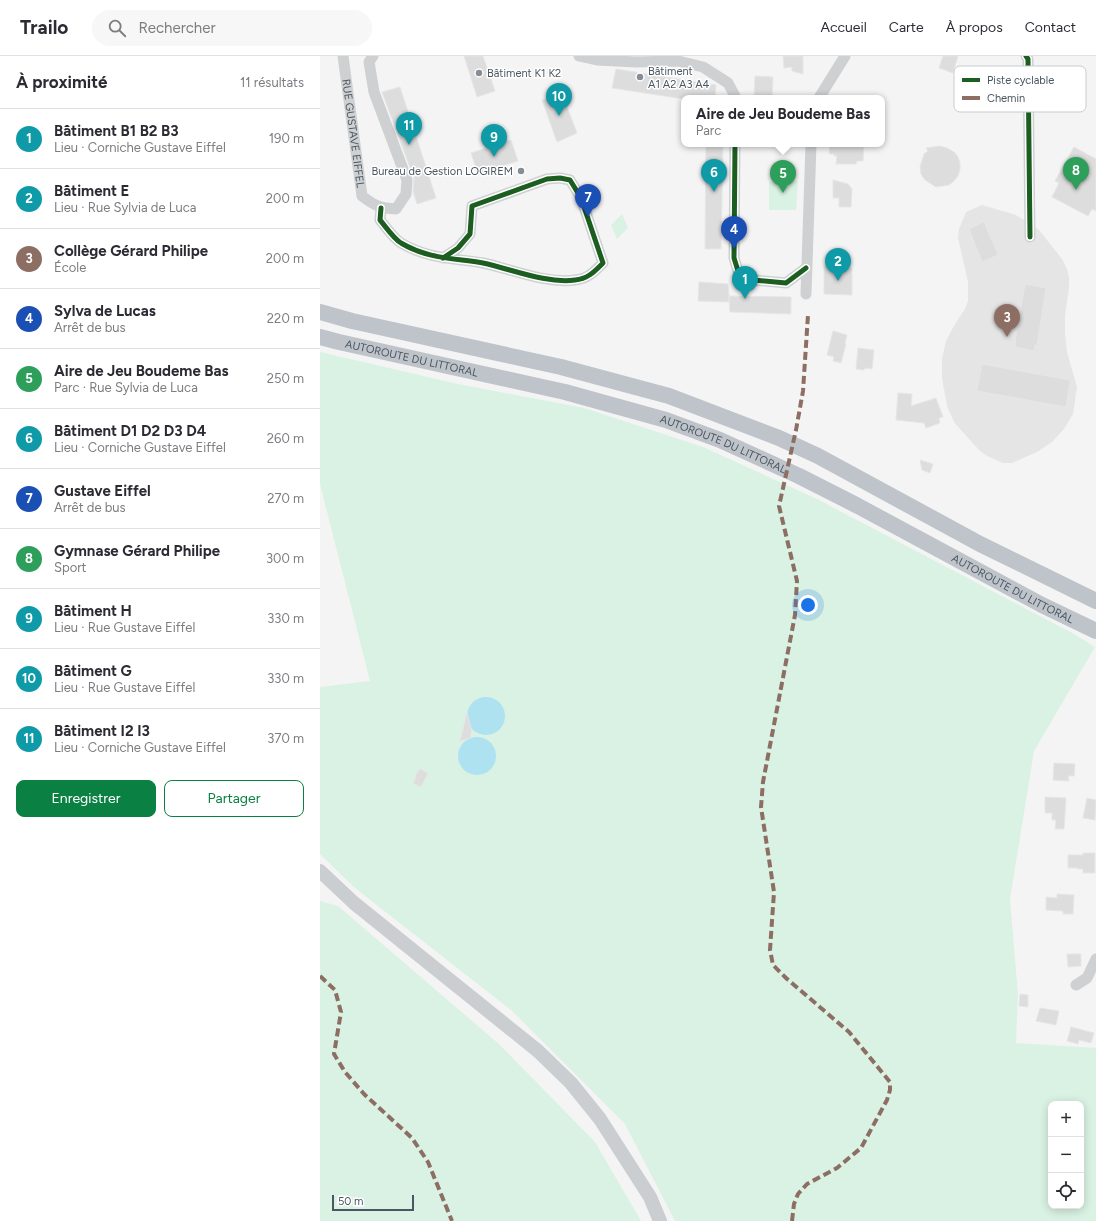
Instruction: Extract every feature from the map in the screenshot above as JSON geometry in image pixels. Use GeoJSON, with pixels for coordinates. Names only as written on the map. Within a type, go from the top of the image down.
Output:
{"type":"FeatureCollection","features":[{"type":"Feature","properties":{"kind":"highway","name":"AUTOROUTE DU LITTORAL"},"geometry":{"type":"LineString","coordinates":[[320,312],[352,321],[561,367],[669,396],[779,438],[812,453],[980,544],[1096,601]]}},
{"type":"Feature","properties":{"kind":"highway","name":"AUTOROUTE DU LITTORAL"},"geometry":{"type":"LineString","coordinates":[[320,337],[565,392],[666,420],[720,440],[792,473],[858,506],[1042,605],[1096,631]]}},
{"type":"Feature","properties":{"kind":"main road"},"geometry":{"type":"LineString","coordinates":[[320,871],[354,903],[538,1051],[571,1083],[604,1126],[650,1197],[660,1221]]}},
{"type":"Feature","properties":{"kind":"street","name":"RUE GUSTAVE EIFFEL"},"geometry":{"type":"LineString","coordinates":[[343,56],[362,196],[381,208]]}},
{"type":"Feature","properties":{"kind":"street"},"geometry":{"type":"LineString","coordinates":[[373,56],[369,62],[374,92],[407,180],[406,194],[396,209],[381,208],[380,220],[399,242],[428,255],[443,258],[482,263],[554,280],[575,280],[588,277],[603,263],[581,198],[570,180],[560,178],[547,180],[472,206],[470,234],[458,248],[443,258]]}},
{"type":"Feature","properties":{"kind":"street"},"geometry":{"type":"LineString","coordinates":[[579,56],[636,62],[678,61],[703,67],[728,83],[734,95]]}},
{"type":"Feature","properties":{"kind":"street"},"geometry":{"type":"LineString","coordinates":[[821,95],[845,56]]}},
{"type":"Feature","properties":{"kind":"street"},"geometry":{"type":"LineString","coordinates":[[1026,56],[1028,59],[1028,66]]}},
{"type":"Feature","properties":{"kind":"street"},"geometry":{"type":"LineString","coordinates":[[1029,112],[1030,237]]}},
{"type":"Feature","properties":{"kind":"street"},"geometry":{"type":"LineString","coordinates":[[736,147],[734,258],[739,274],[753,280],[786,283],[806,268]]}},
{"type":"Feature","properties":{"kind":"street"},"geometry":{"type":"LineString","coordinates":[[806,294],[811,147]]}},
{"type":"Feature","properties":{"kind":"street"},"geometry":{"type":"LineString","coordinates":[[1076,985],[1087,978],[1096,959]]}},
{"type":"Feature","properties":{"kind":"shaded area"},"geometry":{"type":"Polygon","coordinates":[[[982,205],[1016,215],[1039,230],[1062,259],[1067,269],[1069,278],[1065,316],[1065,333],[1067,352],[1077,387],[1073,414],[1064,429],[1052,442],[1037,452],[1012,463],[1003,463],[987,456],[979,450],[954,422],[947,406],[942,378],[942,359],[946,341],[965,309],[968,301],[968,282],[958,238],[959,229],[966,212],[982,205]]]}},
{"type":"Feature","properties":{"kind":"green space"},"geometry":{"type":"Polygon","coordinates":[[[798,181],[796,210],[769,210],[769,182],[798,181]]]}},
{"type":"Feature","properties":{"kind":"green space"},"geometry":{"type":"Polygon","coordinates":[[[622,214],[628,228],[617,239],[611,225],[622,214]]]}},
{"type":"Feature","properties":{"kind":"green space"},"geometry":{"type":"Polygon","coordinates":[[[320,352],[458,384],[584,408],[703,447],[817,499],[1074,634],[1095,647],[1034,751],[1010,899],[1018,995],[1016,1043],[1096,1048],[1096,1221],[675,1221],[625,1124],[511,1010],[355,888],[320,854],[320,687],[370,681],[320,484],[320,352]]]}},
{"type":"Feature","properties":{"kind":"green space"},"geometry":{"type":"Polygon","coordinates":[[[320,901],[338,906],[500,1045],[595,1142],[641,1221],[320,1221],[320,901]]]}},
{"type":"Feature","properties":{"kind":"water"},"geometry":{"type":"Polygon","coordinates":[[[482,697],[490,697],[500,702],[504,709],[504,723],[500,730],[490,735],[482,735],[472,730],[470,727],[467,720],[467,712],[472,702],[475,700],[482,697]]]}},
{"type":"Feature","properties":{"kind":"water"},"geometry":{"type":"Polygon","coordinates":[[[473,737],[481,737],[491,742],[495,749],[495,763],[491,770],[481,775],[473,775],[463,770],[461,767],[458,760],[458,752],[463,742],[466,740],[473,737]]]}},
{"type":"Feature","properties":{"kind":"building","name":"Bâtiment K1 K2"},"geometry":{"type":"Polygon","coordinates":[[[464,56],[483,56],[495,91],[477,97],[464,56]]]}},
{"type":"Feature","properties":{"kind":"building"},"geometry":{"type":"Polygon","coordinates":[[[783,56],[803,56],[803,74],[792,71],[792,67],[784,68],[783,56]]]}},
{"type":"Feature","properties":{"kind":"building"},"geometry":{"type":"Polygon","coordinates":[[[943,56],[958,56],[953,73],[939,68],[943,56]]]}},
{"type":"Feature","properties":{"kind":"building","name":"Bâtiment A1 A2 A3 A4"},"geometry":{"type":"Polygon","coordinates":[[[616,69],[716,85],[715,95],[681,95],[681,99],[612,88],[616,69]]]}},
{"type":"Feature","properties":{"kind":"building"},"geometry":{"type":"Polygon","coordinates":[[[755,76],[773,77],[772,95],[754,95],[755,76]]]}},
{"type":"Feature","properties":{"kind":"building"},"geometry":{"type":"Polygon","coordinates":[[[400,87],[436,198],[417,204],[413,191],[414,178],[382,92],[400,87]]]}},
{"type":"Feature","properties":{"kind":"building"},"geometry":{"type":"Polygon","coordinates":[[[562,94],[577,133],[557,142],[542,100],[562,94]]]}},
{"type":"Feature","properties":{"kind":"building"},"geometry":{"type":"Polygon","coordinates":[[[511,140],[518,161],[478,174],[471,153],[511,140]]]}},
{"type":"Feature","properties":{"kind":"building"},"geometry":{"type":"Polygon","coordinates":[[[940,146],[954,152],[958,157],[960,169],[958,176],[949,185],[936,187],[925,180],[921,174],[920,167],[924,154],[928,151],[926,148],[940,146]]]}},
{"type":"Feature","properties":{"kind":"building"},"geometry":{"type":"Polygon","coordinates":[[[706,147],[723,147],[721,249],[705,249],[706,147]]]}},
{"type":"Feature","properties":{"kind":"building"},"geometry":{"type":"Polygon","coordinates":[[[830,147],[864,147],[863,161],[857,161],[856,164],[836,164],[837,156],[834,156],[834,154],[829,154],[830,147]]]}},
{"type":"Feature","properties":{"kind":"building"},"geometry":{"type":"Polygon","coordinates":[[[1074,147],[1096,159],[1096,211],[1092,209],[1088,216],[1052,197],[1059,183],[1055,181],[1074,147]]]}},
{"type":"Feature","properties":{"kind":"building"},"geometry":{"type":"Polygon","coordinates":[[[833,180],[848,184],[852,189],[851,207],[839,207],[839,198],[833,198],[833,180]]]}},
{"type":"Feature","properties":{"kind":"building"},"geometry":{"type":"Polygon","coordinates":[[[984,222],[998,255],[982,262],[969,229],[984,222]]]}},
{"type":"Feature","properties":{"kind":"building"},"geometry":{"type":"Polygon","coordinates":[[[824,266],[852,268],[852,295],[824,294],[824,266]]]}},
{"type":"Feature","properties":{"kind":"building"},"geometry":{"type":"Polygon","coordinates":[[[699,282],[728,284],[729,302],[698,301],[699,282]]]}},
{"type":"Feature","properties":{"kind":"building"},"geometry":{"type":"Polygon","coordinates":[[[1025,284],[1046,288],[1037,345],[1035,345],[1034,351],[1015,347],[1025,284]]]}},
{"type":"Feature","properties":{"kind":"building"},"geometry":{"type":"Polygon","coordinates":[[[729,296],[791,297],[791,314],[730,312],[729,296]]]}},
{"type":"Feature","properties":{"kind":"building"},"geometry":{"type":"Polygon","coordinates":[[[833,331],[847,335],[841,363],[833,361],[834,357],[827,355],[833,331]]]}},
{"type":"Feature","properties":{"kind":"building"},"geometry":{"type":"Polygon","coordinates":[[[858,348],[874,350],[872,369],[856,369],[858,348]]]}},
{"type":"Feature","properties":{"kind":"building"},"geometry":{"type":"Polygon","coordinates":[[[982,364],[1070,380],[1066,407],[977,391],[982,364]]]}},
{"type":"Feature","properties":{"kind":"building"},"geometry":{"type":"Polygon","coordinates":[[[898,393],[912,394],[911,406],[936,398],[943,417],[939,418],[940,423],[926,428],[924,423],[896,420],[898,393]]]}},
{"type":"Feature","properties":{"kind":"building"},"geometry":{"type":"Polygon","coordinates":[[[920,460],[933,464],[930,473],[922,470],[920,460]]]}},
{"type":"Feature","properties":{"kind":"building"},"geometry":{"type":"Polygon","coordinates":[[[467,713],[472,729],[470,738],[460,741],[467,713]]]}},
{"type":"Feature","properties":{"kind":"building"},"geometry":{"type":"Polygon","coordinates":[[[1054,763],[1075,764],[1074,776],[1068,776],[1069,781],[1053,780],[1054,763]]]}},
{"type":"Feature","properties":{"kind":"building"},"geometry":{"type":"Polygon","coordinates":[[[420,769],[428,773],[421,787],[413,783],[416,777],[415,776],[420,769]]]}},
{"type":"Feature","properties":{"kind":"building"},"geometry":{"type":"Polygon","coordinates":[[[1045,797],[1066,798],[1064,829],[1055,829],[1056,820],[1052,820],[1052,813],[1045,813],[1045,797]]]}},
{"type":"Feature","properties":{"kind":"building"},"geometry":{"type":"Polygon","coordinates":[[[1087,798],[1096,800],[1095,820],[1083,818],[1087,798]]]}},
{"type":"Feature","properties":{"kind":"building"},"geometry":{"type":"Polygon","coordinates":[[[1083,853],[1095,853],[1095,873],[1083,873],[1083,869],[1068,868],[1068,855],[1083,855],[1083,853]]]}},
{"type":"Feature","properties":{"kind":"building"},"geometry":{"type":"Polygon","coordinates":[[[1057,894],[1074,895],[1073,914],[1063,914],[1063,911],[1046,910],[1046,897],[1057,898],[1057,894]]]}},
{"type":"Feature","properties":{"kind":"building"},"geometry":{"type":"Polygon","coordinates":[[[1067,954],[1081,954],[1081,966],[1068,967],[1067,954]]]}},
{"type":"Feature","properties":{"kind":"building"},"geometry":{"type":"Polygon","coordinates":[[[1020,994],[1028,995],[1028,1007],[1019,1006],[1020,994]]]}},
{"type":"Feature","properties":{"kind":"building"},"geometry":{"type":"Polygon","coordinates":[[[1040,1008],[1059,1011],[1056,1025],[1036,1021],[1040,1008]]]}},
{"type":"Feature","properties":{"kind":"building"},"geometry":{"type":"Polygon","coordinates":[[[1071,1027],[1094,1033],[1091,1043],[1079,1040],[1078,1044],[1067,1041],[1071,1027]]]}},
{"type":"Feature","properties":{"kind":"marked path"},"geometry":{"type":"LineString","coordinates":[[792,1221],[794,1204],[798,1194],[807,1184],[837,1168],[861,1148],[887,1100],[890,1090],[890,1082],[849,1032],[773,965],[770,950],[774,892],[761,807],[763,782],[795,615],[797,581],[779,506],[803,391],[808,315]]}},
{"type":"Feature","properties":{"kind":"marked path"},"geometry":{"type":"LineString","coordinates":[[320,976],[335,990],[341,1012],[334,1054],[345,1072],[364,1094],[412,1138],[428,1162],[452,1221]]}},
{"type":"Feature","properties":{"kind":"cycle path"},"geometry":{"type":"LineString","coordinates":[[1026,56],[1028,59],[1028,66]]}},
{"type":"Feature","properties":{"kind":"cycle path"},"geometry":{"type":"LineString","coordinates":[[1029,112],[1030,237]]}},
{"type":"Feature","properties":{"kind":"cycle path"},"geometry":{"type":"LineString","coordinates":[[735,147],[734,258],[739,274],[753,280],[786,283],[806,268]]}},
{"type":"Feature","properties":{"kind":"cycle path"},"geometry":{"type":"LineString","coordinates":[[381,208],[380,220],[395,238],[411,248],[431,255],[441,257],[451,259],[483,263],[541,278],[564,281],[584,278],[603,263],[581,198],[570,180],[560,178],[547,179],[472,206],[470,234],[458,248],[443,258]]}},
{"type":"Feature","properties":{"kind":"place","name":"Bâtiment K1 K2"},"geometry":{"type":"Point","coordinates":[479,73]}},
{"type":"Feature","properties":{"kind":"place","name":"Bâtiment A1 A2 A3 A4"},"geometry":{"type":"Point","coordinates":[640,77]}},
{"type":"Feature","properties":{"kind":"place","name":"Bâtiment G"},"geometry":{"type":"Point","coordinates":[559,116]}},
{"type":"Feature","properties":{"kind":"place","name":"Bâtiment I2 I3"},"geometry":{"type":"Point","coordinates":[409,145]}},
{"type":"Feature","properties":{"kind":"place","name":"Bâtiment H"},"geometry":{"type":"Point","coordinates":[494,157]}},
{"type":"Feature","properties":{"kind":"place","name":"Bureau de Gestion LOGIREM"},"geometry":{"type":"Point","coordinates":[521,171]}},
{"type":"Feature","properties":{"kind":"place","name":"Gymnase Gérard Philipe"},"geometry":{"type":"Point","coordinates":[1076,190]}},
{"type":"Feature","properties":{"kind":"place","name":"Bâtiment D1 D2 D3 D4"},"geometry":{"type":"Point","coordinates":[714,192]}},
{"type":"Feature","properties":{"kind":"place","name":"Aire de Jeu Boudeme Bas"},"geometry":{"type":"Point","coordinates":[783,193]}},
{"type":"Feature","properties":{"kind":"place","name":"Gustave Eiffel"},"geometry":{"type":"Point","coordinates":[588,217]}},
{"type":"Feature","properties":{"kind":"place","name":"Sylva de Lucas"},"geometry":{"type":"Point","coordinates":[734,249]}},
{"type":"Feature","properties":{"kind":"place","name":"Bâtiment E"},"geometry":{"type":"Point","coordinates":[838,281]}},
{"type":"Feature","properties":{"kind":"place","name":"Bâtiment B1 B2 B3"},"geometry":{"type":"Point","coordinates":[745,299]}},
{"type":"Feature","properties":{"kind":"place","name":"Collège Gérard Philipe"},"geometry":{"type":"Point","coordinates":[1007,337]}}]}
